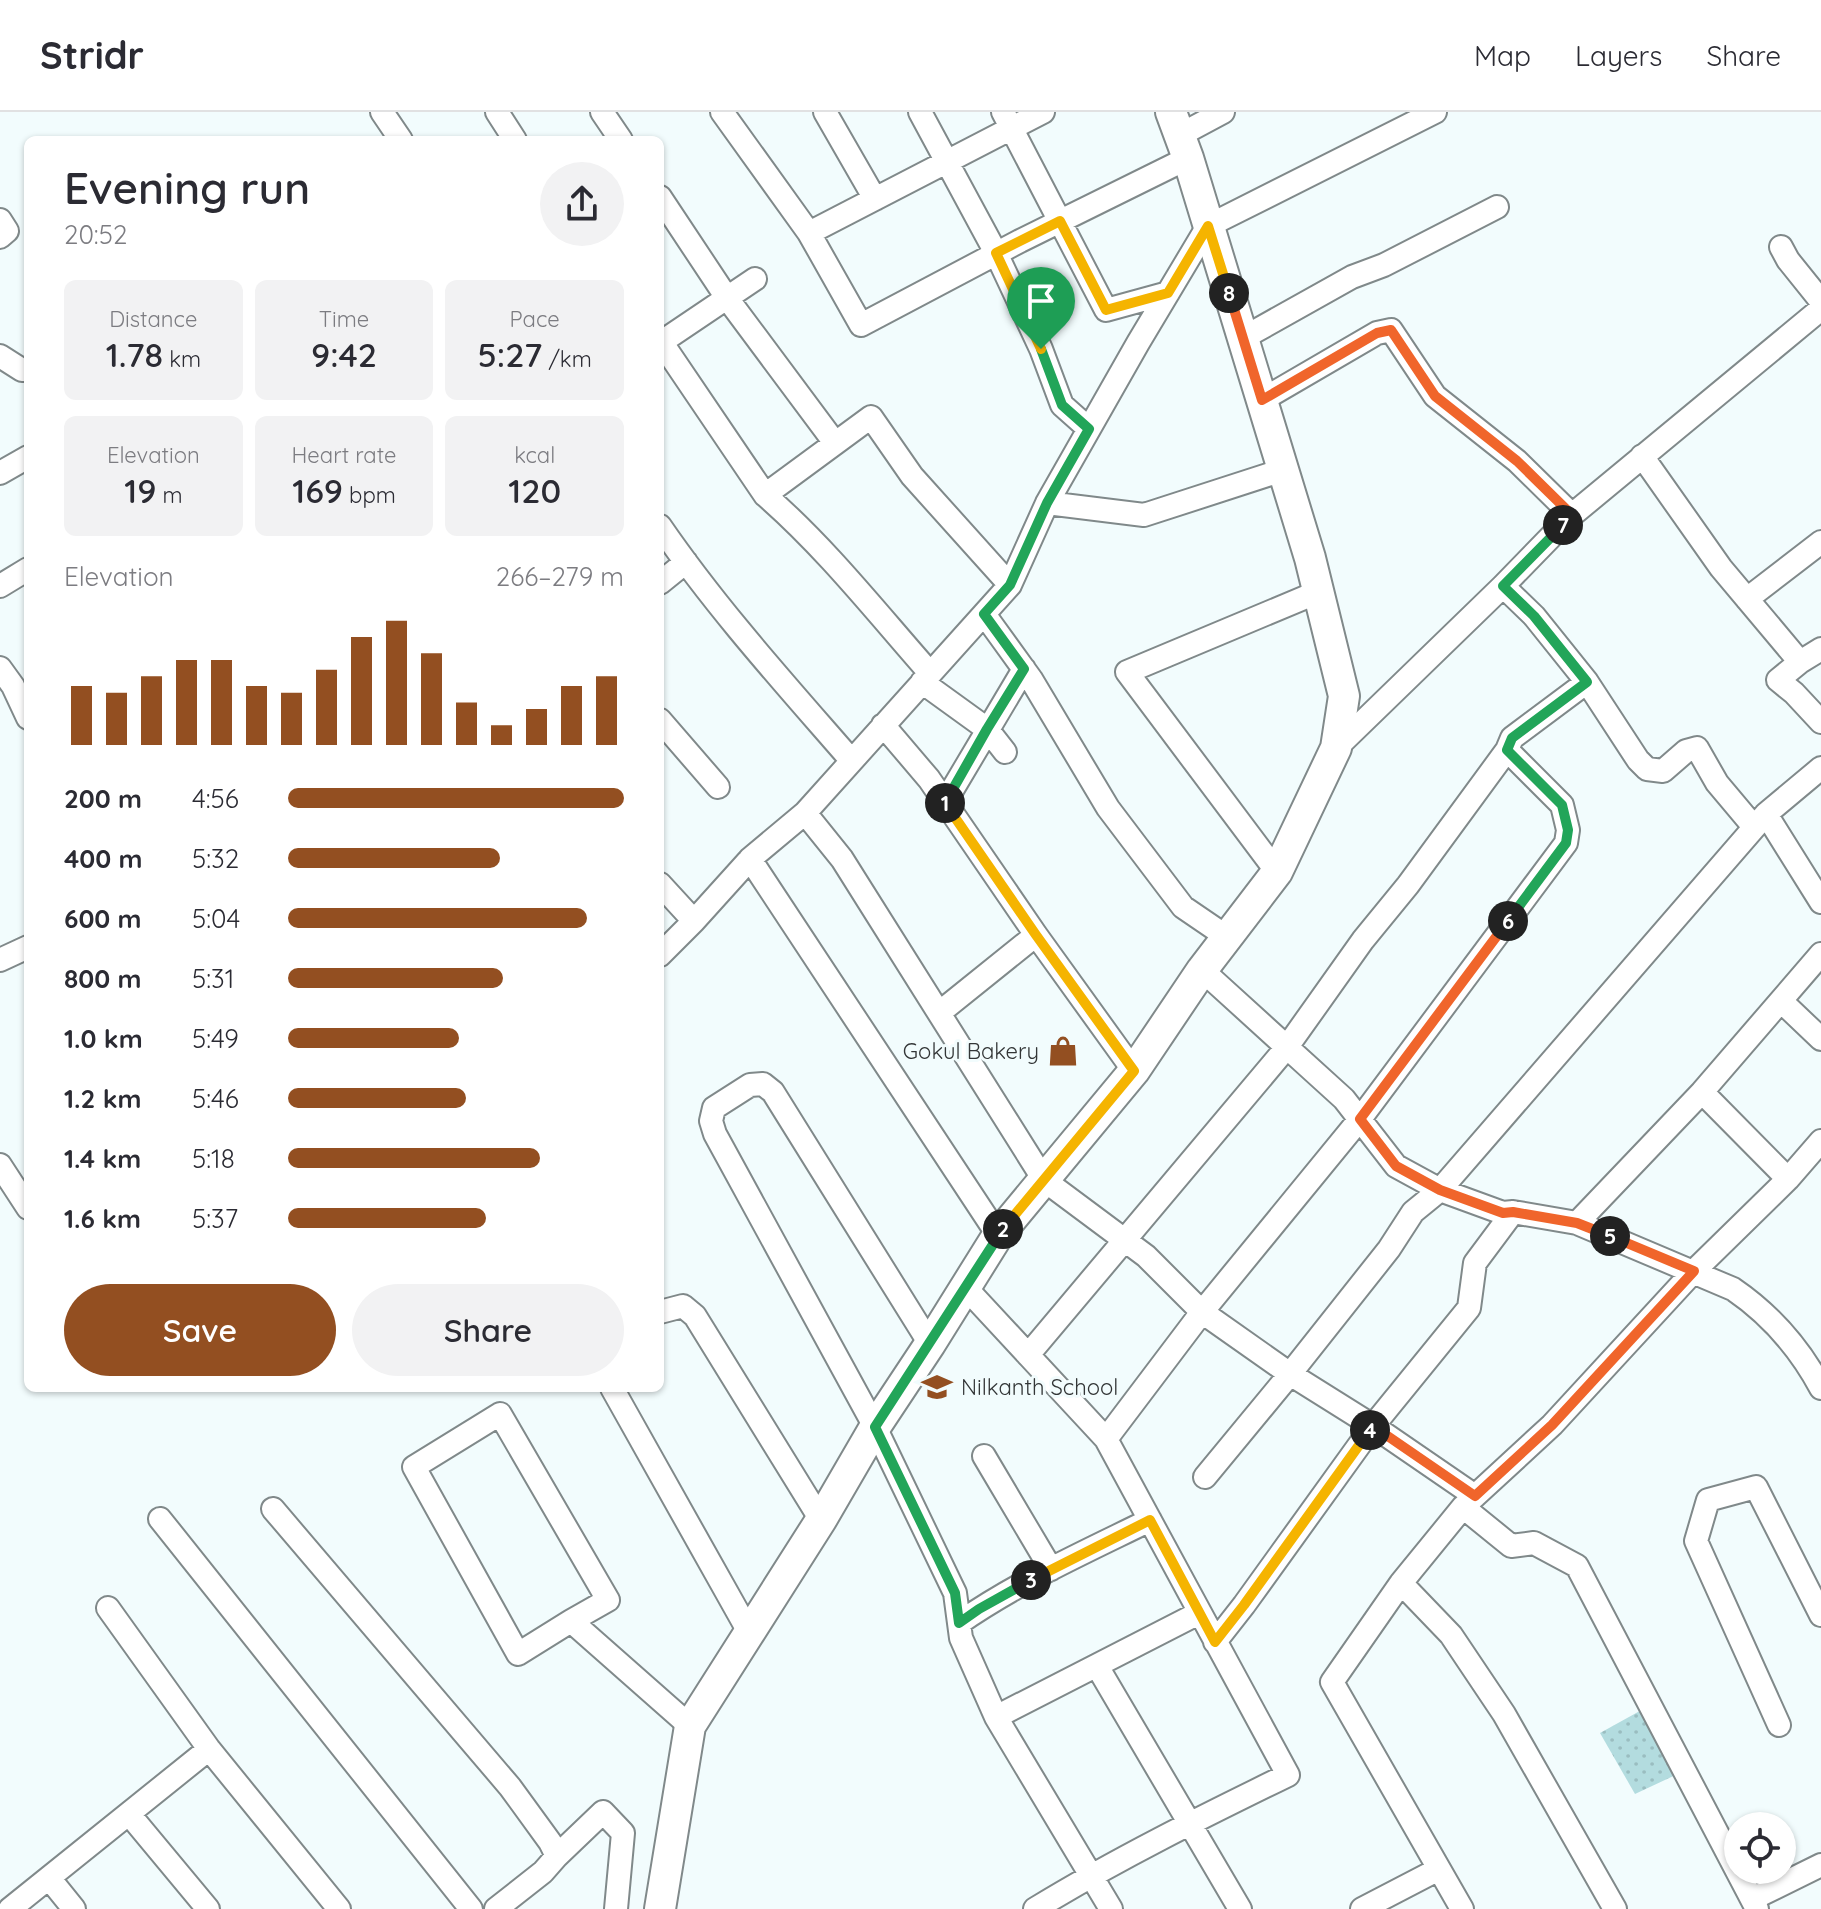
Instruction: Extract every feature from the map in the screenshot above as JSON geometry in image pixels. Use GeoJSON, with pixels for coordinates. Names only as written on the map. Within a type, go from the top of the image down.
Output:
{"type":"FeatureCollection","features":[{"type":"Feature","properties":{"kind":"main road"},"geometry":{"type":"LineString","coordinates":[[660,1909],[690,1726],[998,1235],[1134,1071],[1202,970],[1277,872],[1336,748],[1344,696],[1310,558],[1180,135]]}},
{"type":"Feature","properties":{"kind":"street"},"geometry":{"type":"LineString","coordinates":[[382,112],[398,136]]}},
{"type":"Feature","properties":{"kind":"street"},"geometry":{"type":"LineString","coordinates":[[497,112],[512,136]]}},
{"type":"Feature","properties":{"kind":"street"},"geometry":{"type":"LineString","coordinates":[[602,112],[618,136]]}},
{"type":"Feature","properties":{"kind":"street"},"geometry":{"type":"LineString","coordinates":[[722,112],[809,233],[861,325],[1060,221],[1180,135],[1223,112]]}},
{"type":"Feature","properties":{"kind":"street"},"geometry":{"type":"LineString","coordinates":[[825,112],[875,199]]}},
{"type":"Feature","properties":{"kind":"street"},"geometry":{"type":"LineString","coordinates":[[920,112],[996,253],[1041,349],[1062,405],[1089,429]]}},
{"type":"Feature","properties":{"kind":"street"},"geometry":{"type":"LineString","coordinates":[[809,233],[947,161],[1007,120],[1043,112]]}},
{"type":"Feature","properties":{"kind":"street"},"geometry":{"type":"LineString","coordinates":[[664,951],[750,859],[805,813],[1010,585],[1047,503],[1208,226],[1435,112]]}},
{"type":"Feature","properties":{"kind":"street"},"geometry":{"type":"LineString","coordinates":[[1007,120],[1106,310],[1168,293]]}},
{"type":"Feature","properties":{"kind":"street"},"geometry":{"type":"LineString","coordinates":[[664,203],[727,298],[835,443]]}},
{"type":"Feature","properties":{"kind":"street"},"geometry":{"type":"LineString","coordinates":[[1243,338],[1352,277],[1384,265],[1497,207]]}},
{"type":"Feature","properties":{"kind":"street"},"geometry":{"type":"LineString","coordinates":[[0,220],[7,231],[0,237]]}},
{"type":"Feature","properties":{"kind":"street"},"geometry":{"type":"LineString","coordinates":[[1781,247],[1821,301]]}},
{"type":"Feature","properties":{"kind":"street"},"geometry":{"type":"LineString","coordinates":[[664,339],[755,279]]}},
{"type":"Feature","properties":{"kind":"street"},"geometry":{"type":"LineString","coordinates":[[1336,748],[1572,515],[1821,309]]}},
{"type":"Feature","properties":{"kind":"street"},"geometry":{"type":"LineString","coordinates":[[1262,400],[1377,333],[1391,330],[1435,396],[1517,461],[1572,515]]}},
{"type":"Feature","properties":{"kind":"street"},"geometry":{"type":"LineString","coordinates":[[664,348],[765,495],[835,564],[926,678],[987,729],[1005,752]]}},
{"type":"Feature","properties":{"kind":"street"},"geometry":{"type":"LineString","coordinates":[[0,356],[24,370]]}},
{"type":"Feature","properties":{"kind":"street"},"geometry":{"type":"LineString","coordinates":[[765,495],[871,417],[912,476],[1010,585]]}},
{"type":"Feature","properties":{"kind":"street"},"geometry":{"type":"LineString","coordinates":[[1642,456],[1721,568],[1800,662]]}},
{"type":"Feature","properties":{"kind":"street"},"geometry":{"type":"LineString","coordinates":[[0,473],[24,459]]}},
{"type":"Feature","properties":{"kind":"street"},"geometry":{"type":"LineString","coordinates":[[1047,503],[1144,515],[1283,470]]}},
{"type":"Feature","properties":{"kind":"street"},"geometry":{"type":"LineString","coordinates":[[664,532],[755,648],[851,760]]}},
{"type":"Feature","properties":{"kind":"street"},"geometry":{"type":"LineString","coordinates":[[1747,599],[1821,542]]}},
{"type":"Feature","properties":{"kind":"street"},"geometry":{"type":"LineString","coordinates":[[664,580],[686,562]]}},
{"type":"Feature","properties":{"kind":"street"},"geometry":{"type":"LineString","coordinates":[[0,586],[24,571]]}},
{"type":"Feature","properties":{"kind":"street"},"geometry":{"type":"LineString","coordinates":[[1503,586],[1534,616],[1587,682],[1647,769],[1663,771],[1686,751],[1697,748],[1717,783],[1760,820],[1821,902]]}},
{"type":"Feature","properties":{"kind":"street"},"geometry":{"type":"LineString","coordinates":[[1277,872],[1127,672],[1318,592]]}},
{"type":"Feature","properties":{"kind":"street"},"geometry":{"type":"LineString","coordinates":[[984,614],[1024,669],[1108,808],[1183,907],[1227,937]]}},
{"type":"Feature","properties":{"kind":"street"},"geometry":{"type":"LineString","coordinates":[[1821,649],[1778,680],[1821,722]]}},
{"type":"Feature","properties":{"kind":"street"},"geometry":{"type":"LineString","coordinates":[[0,668],[24,709]]}},
{"type":"Feature","properties":{"kind":"street"},"geometry":{"type":"LineString","coordinates":[[945,802],[1024,669]]}},
{"type":"Feature","properties":{"kind":"street"},"geometry":{"type":"LineString","coordinates":[[1028,1355],[1287,1047],[1363,940],[1408,885],[1507,750],[1512,738],[1587,682]]}},
{"type":"Feature","properties":{"kind":"street"},"geometry":{"type":"LineString","coordinates":[[664,725],[718,787]]}},
{"type":"Feature","properties":{"kind":"street"},"geometry":{"type":"LineString","coordinates":[[883,725],[929,779],[1134,1071]]}},
{"type":"Feature","properties":{"kind":"street"},"geometry":{"type":"LineString","coordinates":[[1106,1439],[1202,1312],[1360,1119],[1566,843],[1568,830],[1562,805],[1507,750]]}},
{"type":"Feature","properties":{"kind":"street"},"geometry":{"type":"LineString","coordinates":[[1205,1477],[1389,1249],[1413,1212],[1440,1190],[1760,820],[1821,768]]}},
{"type":"Feature","properties":{"kind":"street"},"geometry":{"type":"LineString","coordinates":[[805,813],[842,859],[1044,1180],[1146,1256],[1202,1312],[1290,1374],[1373,1426],[1469,1501],[1511,1546],[1534,1543],[1577,1566],[1754,1904],[1821,1865]]}},
{"type":"Feature","properties":{"kind":"street"},"geometry":{"type":"LineString","coordinates":[[750,859],[998,1235]]}},
{"type":"Feature","properties":{"kind":"street"},"geometry":{"type":"LineString","coordinates":[[664,888],[694,921]]}},
{"type":"Feature","properties":{"kind":"street"},"geometry":{"type":"LineString","coordinates":[[939,1013],[1036,935]]}},
{"type":"Feature","properties":{"kind":"street"},"geometry":{"type":"LineString","coordinates":[[0,960],[24,949]]}},
{"type":"Feature","properties":{"kind":"street"},"geometry":{"type":"LineString","coordinates":[[1577,1223],[1702,1092],[1821,954]]}},
{"type":"Feature","properties":{"kind":"street"},"geometry":{"type":"LineString","coordinates":[[1202,970],[1344,1099],[1396,1166],[1440,1190],[1503,1213],[1577,1223],[1733,1289],[1762,1311],[1818,1375]]}},
{"type":"Feature","properties":{"kind":"street"},"geometry":{"type":"LineString","coordinates":[[1781,1001],[1821,1039]]}},
{"type":"Feature","properties":{"kind":"street"},"geometry":{"type":"LineString","coordinates":[[930,1344],[773,1092],[763,1084],[750,1085],[714,1108],[711,1121],[715,1134],[875,1427],[955,1593],[961,1638],[996,1717],[1111,1909]]}},
{"type":"Feature","properties":{"kind":"street"},"geometry":{"type":"LineString","coordinates":[[1702,1092],[1788,1179]]}},
{"type":"Feature","properties":{"kind":"street"},"geometry":{"type":"LineString","coordinates":[[1462,1909],[1332,1682],[1401,1583],[1469,1501],[1552,1425],[1694,1271],[1788,1179],[1821,1141]]}},
{"type":"Feature","properties":{"kind":"street"},"geometry":{"type":"LineString","coordinates":[[0,1165],[24,1200]]}},
{"type":"Feature","properties":{"kind":"street"},"geometry":{"type":"LineString","coordinates":[[1215,1642],[1373,1426],[1469,1308],[1475,1263],[1513,1212]]}},
{"type":"Feature","properties":{"kind":"street"},"geometry":{"type":"LineString","coordinates":[[965,1287],[1106,1439],[1288,1775],[1189,1823],[1035,1909]]}},
{"type":"Feature","properties":{"kind":"street"},"geometry":{"type":"LineString","coordinates":[[664,1311],[683,1306],[695,1316],[821,1520]]}},
{"type":"Feature","properties":{"kind":"street"},"geometry":{"type":"LineString","coordinates":[[614,1392],[749,1632]]}},
{"type":"Feature","properties":{"kind":"street"},"geometry":{"type":"LineString","coordinates":[[500,1414],[608,1600],[571,1621],[518,1654],[414,1467],[500,1414]]}},
{"type":"Feature","properties":{"kind":"street"},"geometry":{"type":"LineString","coordinates":[[984,1456],[1051,1569]]}},
{"type":"Feature","properties":{"kind":"street"},"geometry":{"type":"LineString","coordinates":[[1779,1725],[1696,1541],[1708,1500],[1756,1487],[1821,1615]]}},
{"type":"Feature","properties":{"kind":"street"},"geometry":{"type":"LineString","coordinates":[[273,1509],[510,1787],[557,1856]]}},
{"type":"Feature","properties":{"kind":"street"},"geometry":{"type":"LineString","coordinates":[[160,1519],[471,1909]]}},
{"type":"Feature","properties":{"kind":"street"},"geometry":{"type":"LineString","coordinates":[[959,1623],[1051,1569],[1150,1520]]}},
{"type":"Feature","properties":{"kind":"street"},"geometry":{"type":"LineString","coordinates":[[1401,1583],[1451,1635],[1504,1714],[1615,1909]]}},
{"type":"Feature","properties":{"kind":"street"},"geometry":{"type":"LineString","coordinates":[[108,1608],[209,1749],[339,1909]]}},
{"type":"Feature","properties":{"kind":"street"},"geometry":{"type":"LineString","coordinates":[[996,1717],[1199,1613]]}},
{"type":"Feature","properties":{"kind":"street"},"geometry":{"type":"LineString","coordinates":[[571,1621],[690,1726]]}},
{"type":"Feature","properties":{"kind":"street"},"geometry":{"type":"LineString","coordinates":[[1097,1666],[1240,1909]]}},
{"type":"Feature","properties":{"kind":"street"},"geometry":{"type":"LineString","coordinates":[[10,1909],[209,1749]]}},
{"type":"Feature","properties":{"kind":"street"},"geometry":{"type":"LineString","coordinates":[[496,1909],[543,1872],[603,1812],[623,1833],[616,1909]]}},
{"type":"Feature","properties":{"kind":"street"},"geometry":{"type":"LineString","coordinates":[[129,1814],[208,1909]]}},
{"type":"Feature","properties":{"kind":"street"},"geometry":{"type":"LineString","coordinates":[[1368,1907],[1439,1869]]}},
{"type":"Feature","properties":{"kind":"street"},"geometry":{"type":"LineString","coordinates":[[49,1878],[74,1909]]}},
{"type":"Feature","properties":{"kind":"shaded area"},"geometry":{"type":"Polygon","coordinates":[[[1647,1707],[1682,1772],[1635,1794],[1600,1733],[1647,1707]]]}},
{"type":"Feature","properties":{"kind":"place","name":"Gokul Bakery"},"geometry":{"type":"Point","coordinates":[1063,1051]}},
{"type":"Feature","properties":{"kind":"place","name":"Nilkanth School"},"geometry":{"type":"Point","coordinates":[937,1387]}},
{"type":"Feature","properties":{"kind":"route"},"geometry":{"type":"LineString","coordinates":[[1060,221],[1106,310],[1168,293],[1208,226],[1262,400],[1377,333],[1391,330],[1435,396],[1517,461],[1572,515],[1503,586],[1534,616],[1587,682],[1512,738],[1507,750],[1562,805],[1568,830],[1566,843],[1360,1119],[1396,1166],[1440,1190],[1503,1213],[1577,1223],[1694,1271],[1552,1425],[1475,1496],[1373,1426],[1215,1642],[1150,1520],[1051,1569],[959,1623],[955,1593],[875,1427],[998,1235],[1134,1071],[945,802],[1024,669],[984,614],[1010,585],[1047,503],[1089,429],[1062,405],[1041,349],[996,253],[1060,221]]}}]}
